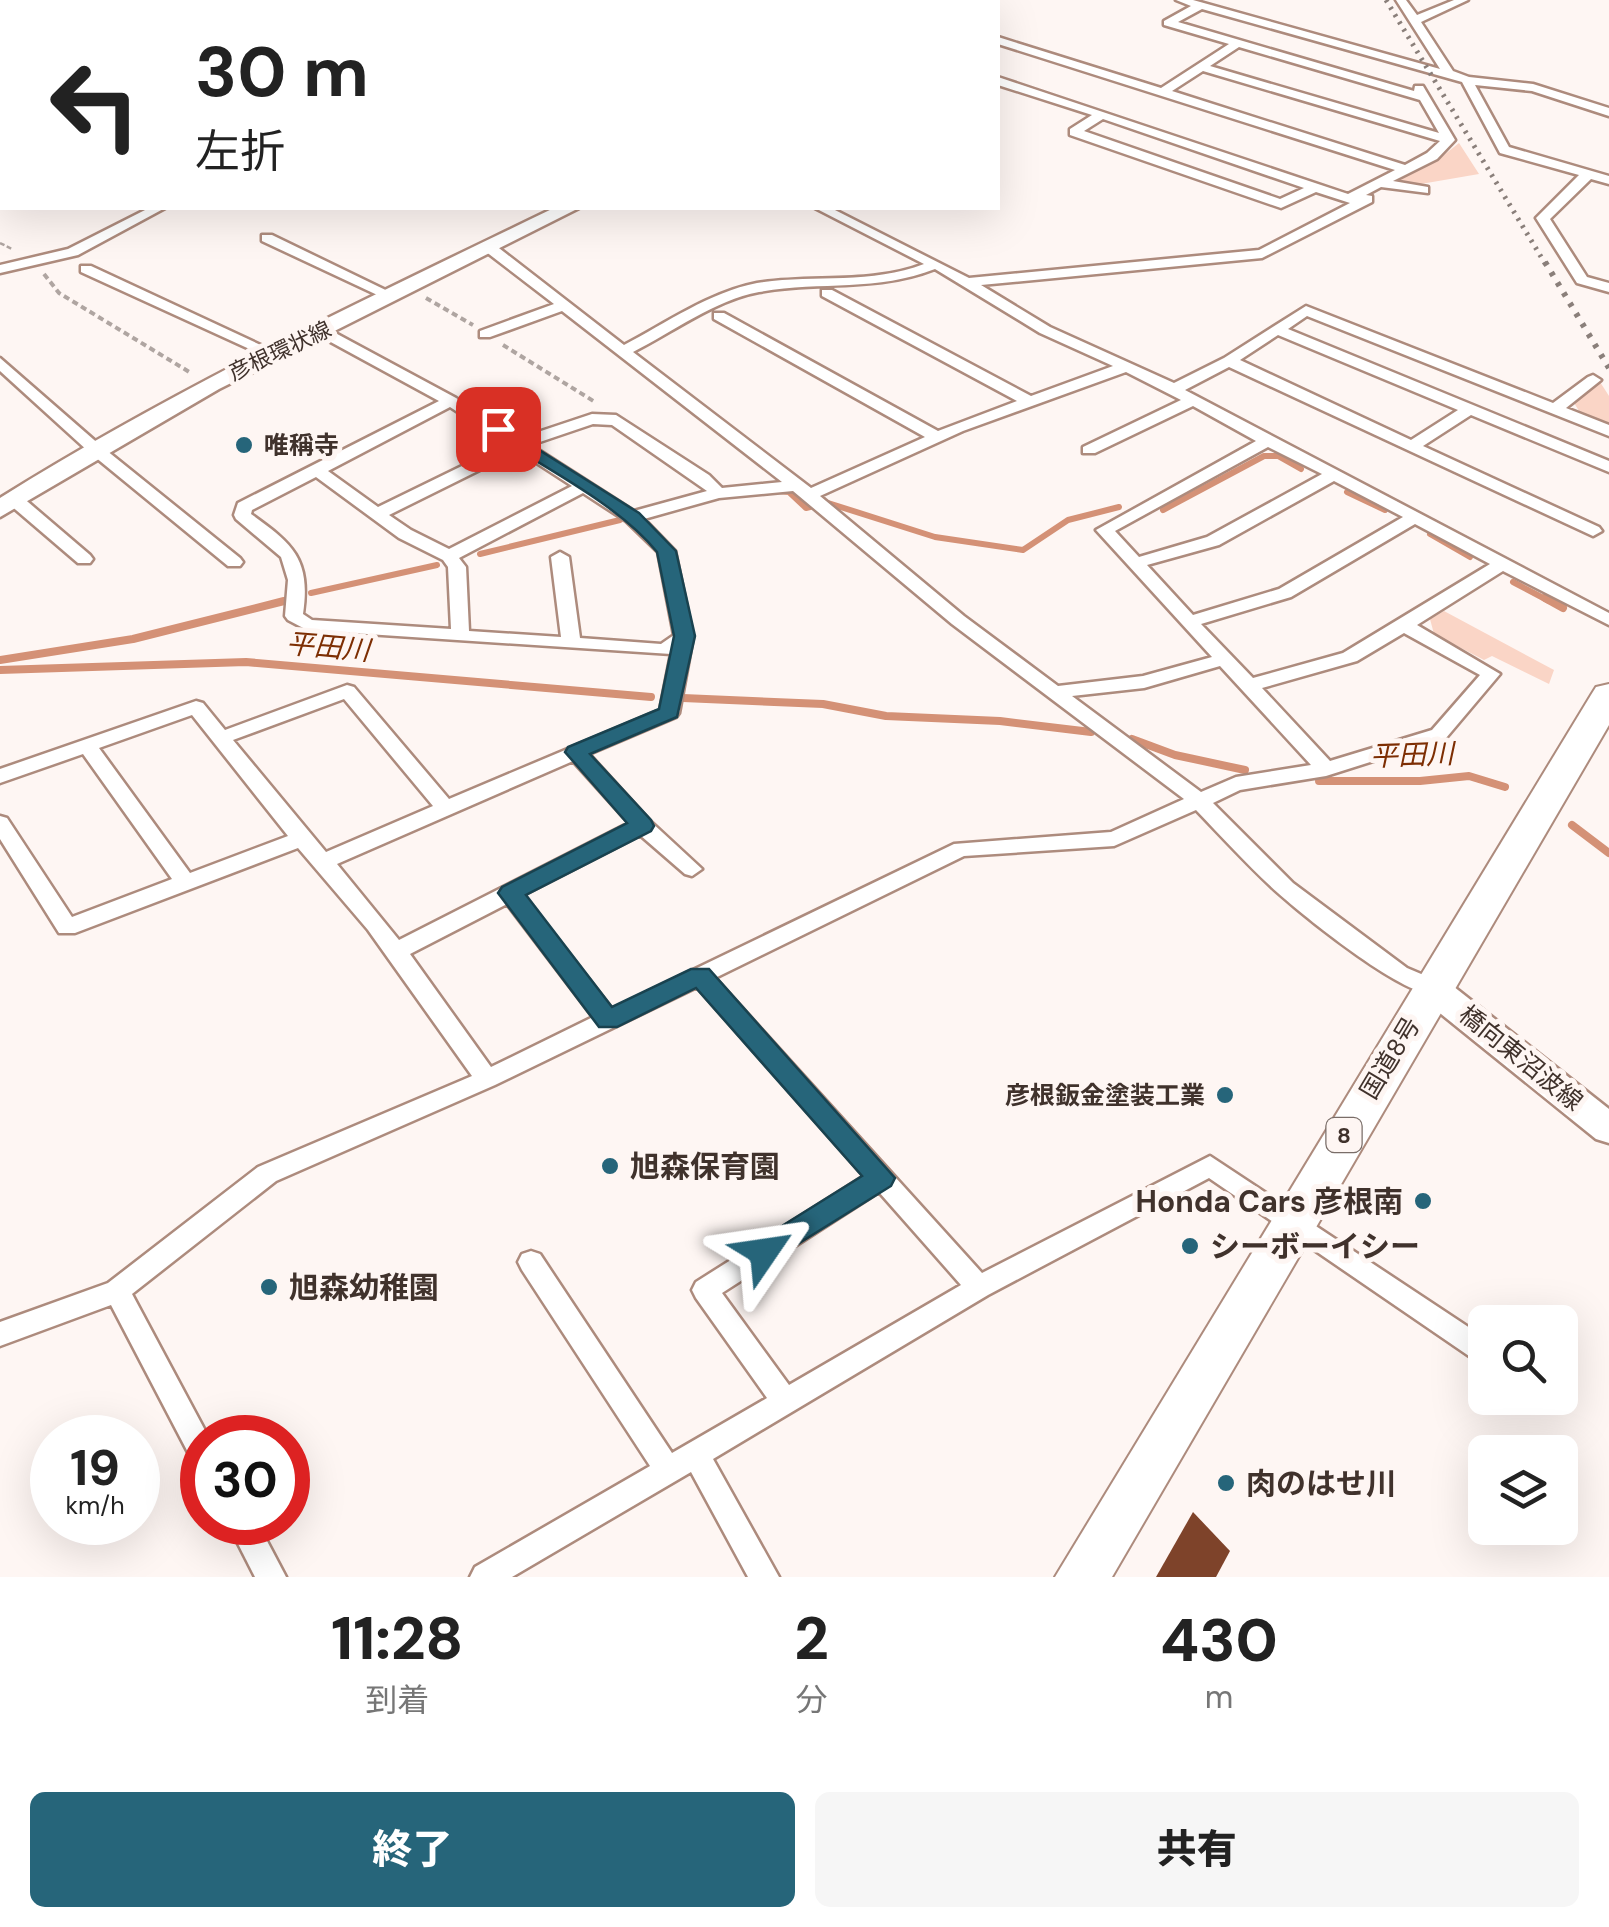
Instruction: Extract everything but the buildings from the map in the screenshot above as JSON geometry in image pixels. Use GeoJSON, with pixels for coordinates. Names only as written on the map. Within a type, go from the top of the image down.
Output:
{"type":"FeatureCollection","features":[{"type":"Feature","properties":{"kind":"highway","name":"国道8号"},"geometry":{"type":"LineString","coordinates":[[1082,1577],[1609,695]]}},
{"type":"Feature","properties":{"kind":"main road","name":"彦根環状線"},"geometry":{"type":"LineString","coordinates":[[7,504],[211,384],[564,210]]}},
{"type":"Feature","properties":{"kind":"main road","name":"橋向東沼波線"},"geometry":{"type":"LineString","coordinates":[[1432,988],[1609,1129]]}},
{"type":"Feature","properties":{"kind":"street"},"geometry":{"type":"LineString","coordinates":[[1180,0],[1468,80],[1533,88],[1609,112]]}},
{"type":"Feature","properties":{"kind":"street"},"geometry":{"type":"LineString","coordinates":[[1400,0],[1449,73],[1468,80],[1504,150],[1609,180]]}},
{"type":"Feature","properties":{"kind":"street"},"geometry":{"type":"LineString","coordinates":[[1413,21],[1463,0]]}},
{"type":"Feature","properties":{"kind":"street"},"geometry":{"type":"LineString","coordinates":[[1200,6],[1168,23],[1425,98]]}},
{"type":"Feature","properties":{"kind":"street"},"geometry":{"type":"LineString","coordinates":[[1000,41],[1406,169]]}},
{"type":"Feature","properties":{"kind":"street"},"geometry":{"type":"LineString","coordinates":[[1162,92],[1237,44]]}},
{"type":"Feature","properties":{"kind":"street"},"geometry":{"type":"LineString","coordinates":[[1397,60],[1406,66],[1449,140]]}},
{"type":"Feature","properties":{"kind":"street"},"geometry":{"type":"LineString","coordinates":[[1201,67],[1449,140]]}},
{"type":"Feature","properties":{"kind":"street"},"geometry":{"type":"LineString","coordinates":[[1000,83],[1349,199],[1385,184],[1423,190]]}},
{"type":"Feature","properties":{"kind":"street"},"geometry":{"type":"LineString","coordinates":[[1102,114],[1074,132],[1281,204],[1315,188]]}},
{"type":"Feature","properties":{"kind":"street"},"geometry":{"type":"LineString","coordinates":[[963,283],[1262,254],[1432,156],[1449,140]]}},
{"type":"Feature","properties":{"kind":"street"},"geometry":{"type":"LineString","coordinates":[[1588,174],[1544,218],[1582,280],[1609,288]]}},
{"type":"Feature","properties":{"kind":"street"},"geometry":{"type":"LineString","coordinates":[[0,269],[73,252],[154,210]]}},
{"type":"Feature","properties":{"kind":"street"},"geometry":{"type":"LineString","coordinates":[[826,210],[936,264],[1045,330],[1128,366],[1609,620]]}},
{"type":"Feature","properties":{"kind":"street"},"geometry":{"type":"LineString","coordinates":[[267,238],[401,293]]}},
{"type":"Feature","properties":{"kind":"street"},"geometry":{"type":"LineString","coordinates":[[490,248],[801,490],[958,620],[1196,798],[1286,888],[1399,974],[1432,988]]}},
{"type":"Feature","properties":{"kind":"street"},"geometry":{"type":"LineString","coordinates":[[623,351],[752,289],[856,286],[919,272],[936,264]]}},
{"type":"Feature","properties":{"kind":"street"},"geometry":{"type":"LineString","coordinates":[[86,269],[272,354]]}},
{"type":"Feature","properties":{"kind":"street"},"geometry":{"type":"LineString","coordinates":[[827,294],[1032,403]]}},
{"type":"Feature","properties":{"kind":"street"},"geometry":{"type":"LineString","coordinates":[[485,334],[565,305]]}},
{"type":"Feature","properties":{"kind":"street"},"geometry":{"type":"LineString","coordinates":[[1174,390],[1229,362],[1306,310],[1609,430]]}},
{"type":"Feature","properties":{"kind":"street"},"geometry":{"type":"LineString","coordinates":[[718,316],[937,437]]}},
{"type":"Feature","properties":{"kind":"street"},"geometry":{"type":"LineString","coordinates":[[1276,329],[1609,468]]}},
{"type":"Feature","properties":{"kind":"street"},"geometry":{"type":"LineString","coordinates":[[321,332],[521,443],[632,517],[666,551],[684,636],[669,712],[324,861]]}},
{"type":"Feature","properties":{"kind":"street"},"geometry":{"type":"LineString","coordinates":[[1229,362],[1593,531]]}},
{"type":"Feature","properties":{"kind":"street"},"geometry":{"type":"LineString","coordinates":[[0,363],[95,449],[234,562]]}},
{"type":"Feature","properties":{"kind":"street"},"geometry":{"type":"LineString","coordinates":[[632,517],[718,493],[801,490],[1128,366]]}},
{"type":"Feature","properties":{"kind":"street"},"geometry":{"type":"LineString","coordinates":[[1556,408],[1593,380]]}},
{"type":"Feature","properties":{"kind":"street"},"geometry":{"type":"LineString","coordinates":[[450,401],[244,507],[242,515],[288,549],[295,564],[294,616],[306,625],[659,651],[673,647],[684,636]]}},
{"type":"Feature","properties":{"kind":"street"},"geometry":{"type":"LineString","coordinates":[[1088,450],[1192,401]]}},
{"type":"Feature","properties":{"kind":"street"},"geometry":{"type":"LineString","coordinates":[[1412,446],[1469,410]]}},
{"type":"Feature","properties":{"kind":"street"},"geometry":{"type":"LineString","coordinates":[[377,514],[521,443],[544,439],[592,419],[616,420],[703,478],[718,493]]}},
{"type":"Feature","properties":{"kind":"street"},"geometry":{"type":"LineString","coordinates":[[1268,441],[1105,530],[1326,768]]}},
{"type":"Feature","properties":{"kind":"street"},"geometry":{"type":"LineString","coordinates":[[317,470],[377,514],[448,556],[457,567],[460,635]]}},
{"type":"Feature","properties":{"kind":"street"},"geometry":{"type":"LineString","coordinates":[[1135,563],[1213,542],[1334,474]]}},
{"type":"Feature","properties":{"kind":"street"},"geometry":{"type":"LineString","coordinates":[[448,556],[582,487]]}},
{"type":"Feature","properties":{"kind":"street"},"geometry":{"type":"LineString","coordinates":[[7,504],[84,558]]}},
{"type":"Feature","properties":{"kind":"street"},"geometry":{"type":"LineString","coordinates":[[1188,622],[1285,593],[1417,516]]}},
{"type":"Feature","properties":{"kind":"street"},"geometry":{"type":"LineString","coordinates":[[560,557],[571,644]]}},
{"type":"Feature","properties":{"kind":"street"},"geometry":{"type":"LineString","coordinates":[[1247,686],[1350,656],[1504,563]]}},
{"type":"Feature","properties":{"kind":"street"},"geometry":{"type":"LineString","coordinates":[[0,1334],[117,1292],[267,1174],[486,1078],[962,850],[1114,840],[1196,798],[1236,784],[1326,768],[1438,734],[1491,674],[1404,626]]}},
{"type":"Feature","properties":{"kind":"street"},"geometry":{"type":"LineString","coordinates":[[1057,692],[1144,682],[1222,660]]}},
{"type":"Feature","properties":{"kind":"street"},"geometry":{"type":"LineString","coordinates":[[221,738],[347,691],[446,808]]}},
{"type":"Feature","properties":{"kind":"street"},"geometry":{"type":"LineString","coordinates":[[0,776],[196,707],[301,839],[324,861],[486,1078]]}},
{"type":"Feature","properties":{"kind":"street"},"geometry":{"type":"LineString","coordinates":[[87,746],[185,882]]}},
{"type":"Feature","properties":{"kind":"street"},"geometry":{"type":"LineString","coordinates":[[576,752],[642,826],[692,868]]}},
{"type":"Feature","properties":{"kind":"street"},"geometry":{"type":"LineString","coordinates":[[0,823],[66,927],[301,839]]}},
{"type":"Feature","properties":{"kind":"street"},"geometry":{"type":"LineString","coordinates":[[394,952],[642,826]]}},
{"type":"Feature","properties":{"kind":"street"},"geometry":{"type":"LineString","coordinates":[[510,893],[608,1020]]}},
{"type":"Feature","properties":{"kind":"street"},"geometry":{"type":"LineString","coordinates":[[700,976],[979,1287]]}},
{"type":"Feature","properties":{"kind":"street"},"geometry":{"type":"LineString","coordinates":[[485,1577],[979,1287],[1210,1166],[1468,1341]]}},
{"type":"Feature","properties":{"kind":"street"},"geometry":{"type":"LineString","coordinates":[[785,1402],[705,1290],[881,1178]]}},
{"type":"Feature","properties":{"kind":"street"},"geometry":{"type":"LineString","coordinates":[[531,1262],[668,1470]]}},
{"type":"Feature","properties":{"kind":"street"},"geometry":{"type":"LineString","coordinates":[[117,1292],[183,1415]]}},
{"type":"Feature","properties":{"kind":"street"},"geometry":{"type":"LineString","coordinates":[[696,1455],[764,1577]]}},
{"type":"Feature","properties":{"kind":"street"},"geometry":{"type":"LineString","coordinates":[[253,1545],[270,1577]]}},
{"type":"Feature","properties":{"kind":"path"},"geometry":{"type":"LineString","coordinates":[[33,261],[59,293],[100,315],[165,360],[211,384]]}},
{"type":"Feature","properties":{"kind":"path"},"geometry":{"type":"LineString","coordinates":[[401,293],[485,334],[609,410],[616,420]]}},
{"type":"Feature","properties":{"kind":"shaded area"},"geometry":{"type":"Polygon","coordinates":[[[1459,143],[1479,174],[1415,185],[1391,182],[1439,159],[1459,143]]]}},
{"type":"Feature","properties":{"kind":"shaded area"},"geometry":{"type":"Polygon","coordinates":[[[1600,382],[1609,396],[1609,425],[1581,414],[1574,403],[1600,382]]]}},
{"type":"Feature","properties":{"kind":"shaded area"},"geometry":{"type":"Polygon","coordinates":[[[1444,611],[1554,670],[1549,684],[1492,656],[1484,660],[1434,634],[1430,619],[1444,611]]]}},
{"type":"Feature","properties":{"kind":"waterway"},"geometry":{"type":"LineString","coordinates":[[1163,510],[1264,456],[1278,456],[1301,469]]}},
{"type":"Feature","properties":{"kind":"waterway"},"geometry":{"type":"LineString","coordinates":[[778,491],[789,492],[806,508],[810,507]]}},
{"type":"Feature","properties":{"kind":"waterway"},"geometry":{"type":"LineString","coordinates":[[1347,492],[1385,510]]}},
{"type":"Feature","properties":{"kind":"waterway"},"geometry":{"type":"LineString","coordinates":[[825,502],[935,537],[1023,550],[1068,520],[1119,507]]}},
{"type":"Feature","properties":{"kind":"waterway"},"geometry":{"type":"LineString","coordinates":[[480,554],[620,520]]}},
{"type":"Feature","properties":{"kind":"waterway"},"geometry":{"type":"LineString","coordinates":[[1430,534],[1470,557]]}},
{"type":"Feature","properties":{"kind":"waterway"},"geometry":{"type":"LineString","coordinates":[[311,593],[437,565]]}},
{"type":"Feature","properties":{"kind":"waterway"},"geometry":{"type":"LineString","coordinates":[[1513,582],[1549,601]]}},
{"type":"Feature","properties":{"kind":"waterway"},"geometry":{"type":"LineString","coordinates":[[1545,598],[1563,608]]}},
{"type":"Feature","properties":{"kind":"waterway"},"geometry":{"type":"LineString","coordinates":[[0,660],[133,639],[284,601]]}},
{"type":"Feature","properties":{"kind":"waterway","name":"平田川"},"geometry":{"type":"LineString","coordinates":[[0,670],[246,662],[651,697]]}},
{"type":"Feature","properties":{"kind":"waterway","name":"平田川"},"geometry":{"type":"LineString","coordinates":[[683,698],[823,704],[886,716],[1000,721],[1091,732]]}},
{"type":"Feature","properties":{"kind":"waterway","name":"平田川"},"geometry":{"type":"LineString","coordinates":[[1132,739],[1175,755],[1245,770]]}},
{"type":"Feature","properties":{"kind":"waterway","name":"平田川"},"geometry":{"type":"LineString","coordinates":[[1319,781],[1420,781],[1469,776],[1505,787]]}},
{"type":"Feature","properties":{"kind":"waterway","name":"平田川"},"geometry":{"type":"LineString","coordinates":[[1572,825],[1609,853]]}},
{"type":"Feature","properties":{"kind":"railway"},"geometry":{"type":"LineString","coordinates":[[1386,0],[1546,265]]}},
{"type":"Feature","properties":{"kind":"railway"},"geometry":{"type":"LineString","coordinates":[[1545,262],[1609,368]]}},
{"type":"Feature","properties":{"kind":"place","name":"唯稱寺"},"geometry":{"type":"Point","coordinates":[244,445]}},
{"type":"Feature","properties":{"kind":"place","name":"彦根鈑金塗装工業"},"geometry":{"type":"Point","coordinates":[1225,1095]}},
{"type":"Feature","properties":{"kind":"place","name":"旭森保育園"},"geometry":{"type":"Point","coordinates":[610,1166]}},
{"type":"Feature","properties":{"kind":"place","name":"Honda Cars 彦根南"},"geometry":{"type":"Point","coordinates":[1423,1201]}},
{"type":"Feature","properties":{"kind":"place","name":"シーボーイシー"},"geometry":{"type":"Point","coordinates":[1190,1246]}},
{"type":"Feature","properties":{"kind":"place","name":"旭森幼稚園"},"geometry":{"type":"Point","coordinates":[269,1287]}},
{"type":"Feature","properties":{"kind":"place","name":"肉のはせ川"},"geometry":{"type":"Point","coordinates":[1226,1483]}},
{"type":"Feature","properties":{"kind":"route"},"geometry":{"type":"LineString","coordinates":[[498,429],[632,517],[655,537],[666,551],[684,636],[669,712],[576,752],[642,826],[510,893],[608,1020],[700,976],[881,1178],[764,1252]]}}]}
